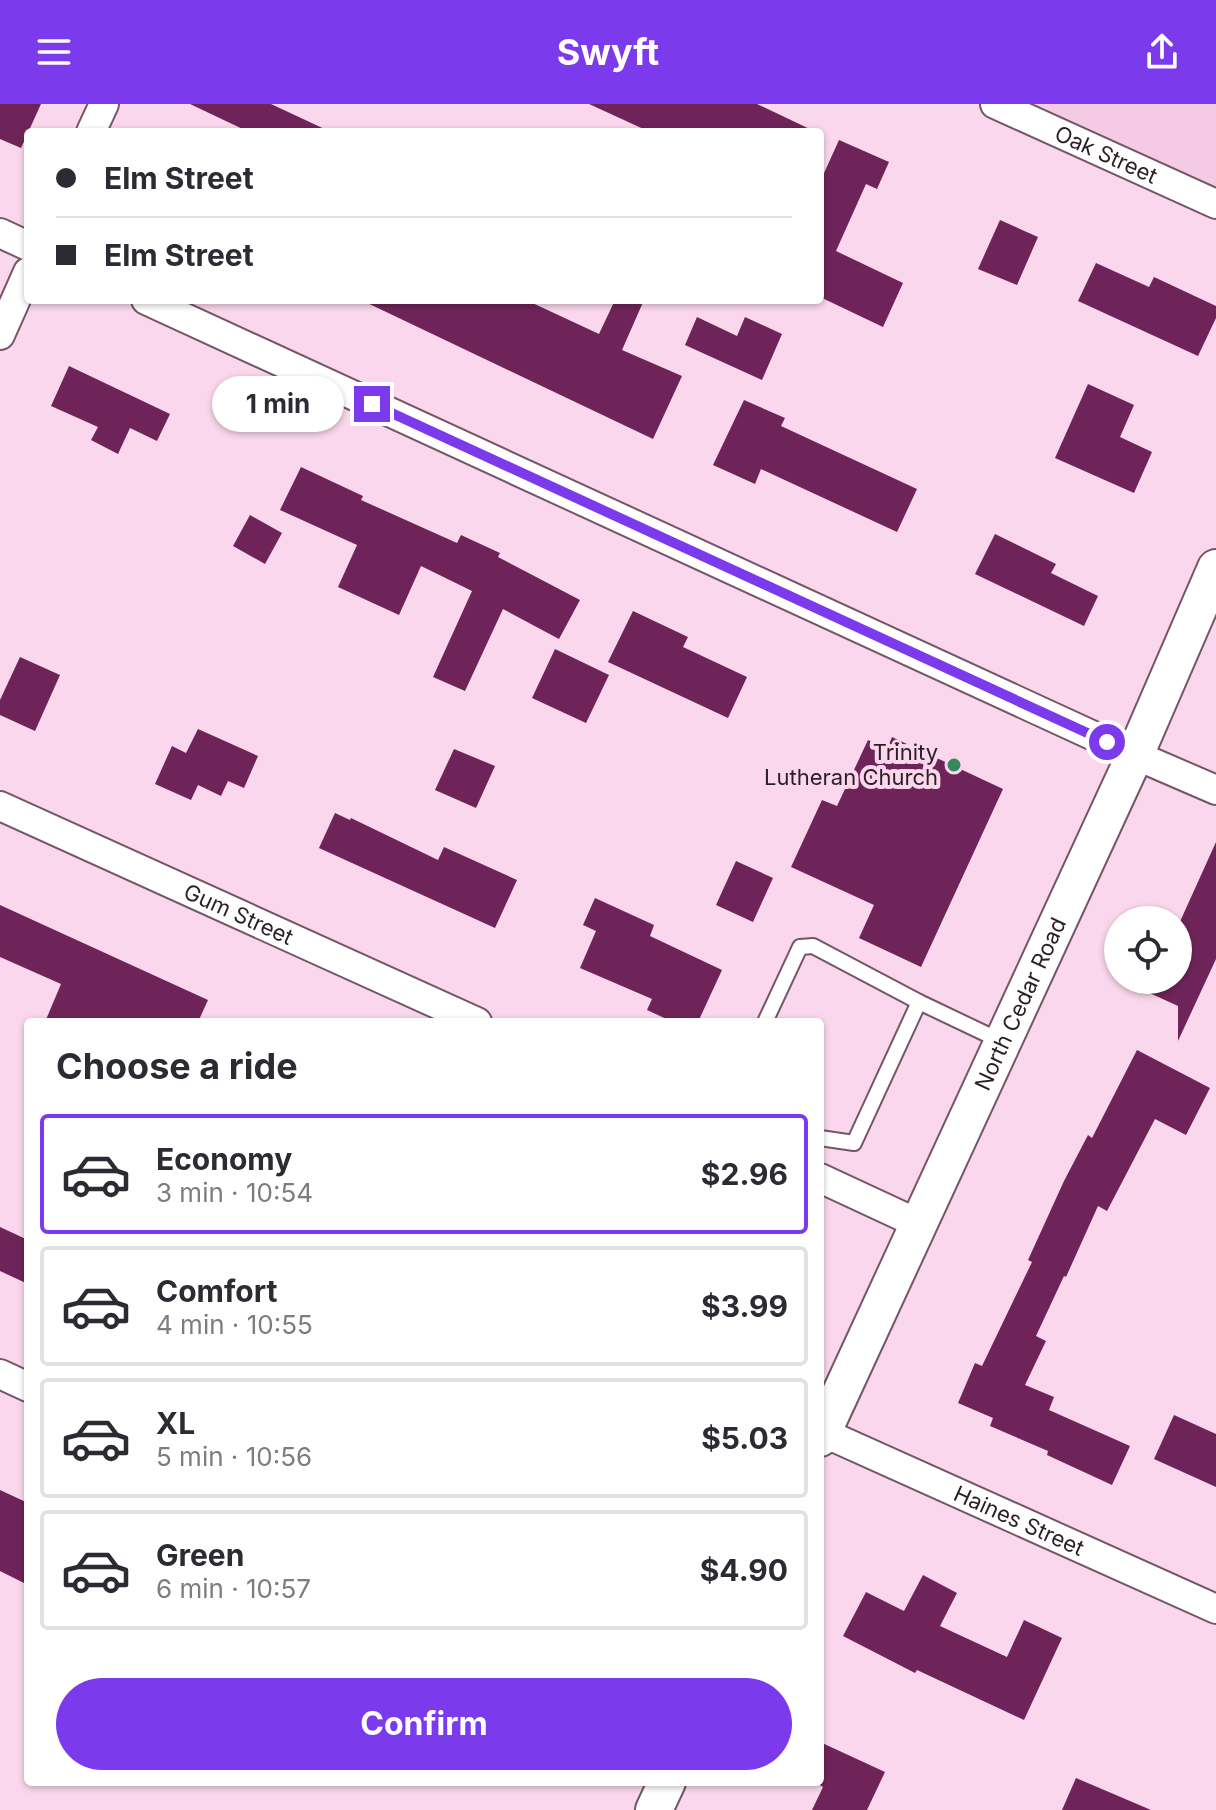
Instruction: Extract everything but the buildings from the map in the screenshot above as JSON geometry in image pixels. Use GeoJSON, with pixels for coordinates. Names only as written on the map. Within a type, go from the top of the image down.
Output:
{"type":"FeatureCollection","features":[{"type":"Feature","properties":{"kind":"street"},"geometry":{"type":"LineString","coordinates":[[93,128],[104,104]]}},
{"type":"Feature","properties":{"kind":"street","name":"Oak Street"},"geometry":{"type":"LineString","coordinates":[[995,104],[1216,204]]}},
{"type":"Feature","properties":{"kind":"street"},"geometry":{"type":"LineString","coordinates":[[0,233],[24,244]]}},
{"type":"Feature","properties":{"kind":"street"},"geometry":{"type":"LineString","coordinates":[[0,335],[24,281]]}},
{"type":"Feature","properties":{"kind":"street"},"geometry":{"type":"LineString","coordinates":[[155,304],[1216,790]]}},
{"type":"Feature","properties":{"kind":"street","name":"North Cedar Road"},"geometry":{"type":"LineString","coordinates":[[824,1429],[1135,755],[1216,568]]}},
{"type":"Feature","properties":{"kind":"street","name":"Gum Street"},"geometry":{"type":"LineString","coordinates":[[0,806],[468,1018]]}},
{"type":"Feature","properties":{"kind":"street"},"geometry":{"type":"LineString","coordinates":[[824,1180],[919,1224]]}},
{"type":"Feature","properties":{"kind":"street"},"geometry":{"type":"LineString","coordinates":[[0,1374],[24,1385]]}},
{"type":"Feature","properties":{"kind":"street","name":"Haines Street"},"geometry":{"type":"LineString","coordinates":[[824,1436],[1216,1609]]}},
{"type":"Feature","properties":{"kind":"street"},"geometry":{"type":"LineString","coordinates":[[654,1810],[665,1786]]}},
{"type":"Feature","properties":{"kind":"lane"},"geometry":{"type":"LineString","coordinates":[[767,1018],[800,947],[813,946],[1003,1042]]}},
{"type":"Feature","properties":{"kind":"lane"},"geometry":{"type":"LineString","coordinates":[[824,1139],[854,1143],[919,1002]]}},
{"type":"Feature","properties":{"kind":"shaded area"},"geometry":{"type":"Polygon","coordinates":[[[1002,104],[1216,104],[1216,200],[1002,104]]]}},
{"type":"Feature","properties":{"kind":"place","name":"Trinity Lutheran Church"},"geometry":{"type":"Point","coordinates":[954,765]}},
{"type":"Feature","properties":{"kind":"route"},"geometry":{"type":"LineString","coordinates":[[372,404],[1107,742]]}}]}
